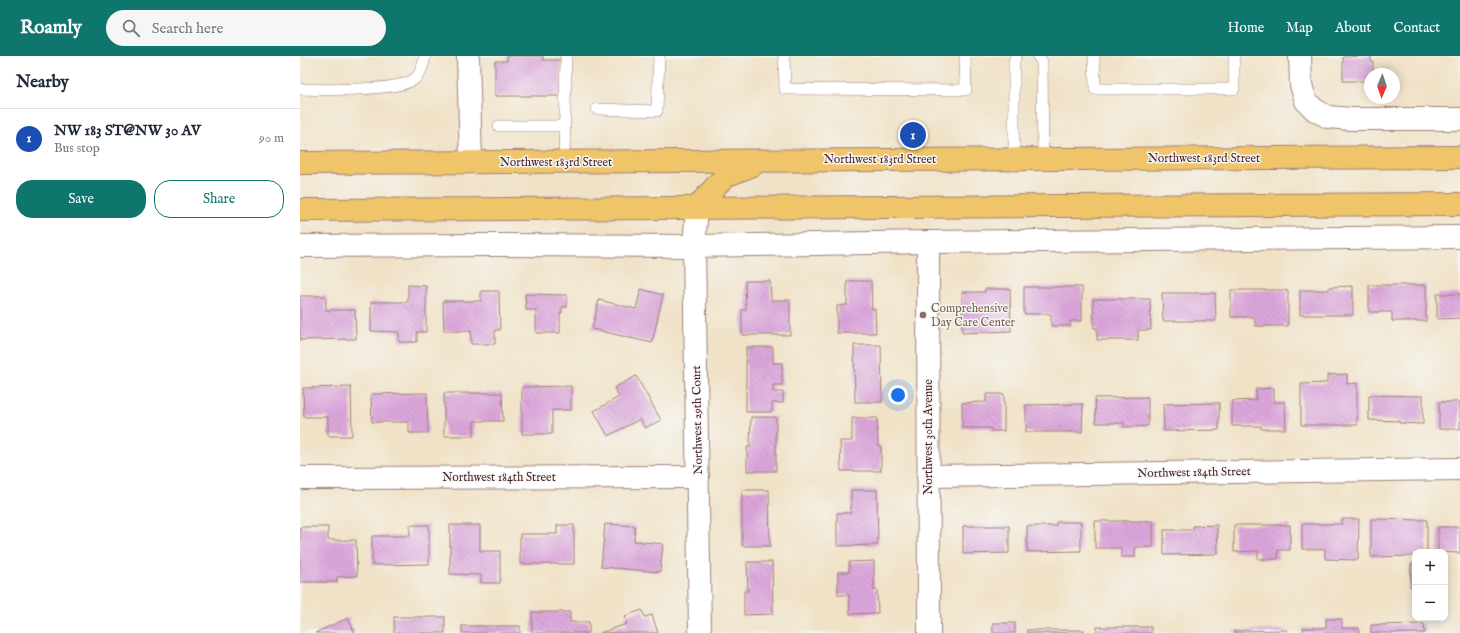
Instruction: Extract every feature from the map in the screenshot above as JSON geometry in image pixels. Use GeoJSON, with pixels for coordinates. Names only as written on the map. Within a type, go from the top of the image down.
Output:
{"type":"FeatureCollection","features":[{"type":"Feature","properties":{"kind":"main road","name":"Northwest 183rd Street"},"geometry":{"type":"LineString","coordinates":[[300,163],[1460,157]]}},
{"type":"Feature","properties":{"kind":"main road"},"geometry":{"type":"LineString","coordinates":[[697,207],[725,176],[765,160]]}},
{"type":"Feature","properties":{"kind":"main road"},"geometry":{"type":"LineString","coordinates":[[300,210],[1460,204]]}},
{"type":"Feature","properties":{"kind":"street"},"geometry":{"type":"LineString","coordinates":[[468,56],[471,162]]}},
{"type":"Feature","properties":{"kind":"street"},"geometry":{"type":"LineString","coordinates":[[1300,56],[1300,85],[1306,101],[1315,110],[1328,117],[1351,119],[1460,119]]}},
{"type":"Feature","properties":{"kind":"street","name":"Northwest 29th Court"},"geometry":{"type":"LineString","coordinates":[[697,207],[694,246],[700,633]]}},
{"type":"Feature","properties":{"kind":"street"},"geometry":{"type":"LineString","coordinates":[[300,246],[694,246],[928,242],[1460,237]]}},
{"type":"Feature","properties":{"kind":"street","name":"Northwest 30th Avenue"},"geometry":{"type":"LineString","coordinates":[[928,242],[929,633]]}},
{"type":"Feature","properties":{"kind":"street","name":"Northwest 184th Street"},"geometry":{"type":"LineString","coordinates":[[928,476],[1460,469]]}},
{"type":"Feature","properties":{"kind":"street","name":"Northwest 184th Street"},"geometry":{"type":"LineString","coordinates":[[300,478],[698,477]]}},
{"type":"Feature","properties":{"kind":"lane"},"geometry":{"type":"LineString","coordinates":[[300,89],[391,87],[414,80],[424,65],[425,56]]}},
{"type":"Feature","properties":{"kind":"lane"},"geometry":{"type":"LineString","coordinates":[[564,162],[566,56]]}},
{"type":"Feature","properties":{"kind":"lane"},"geometry":{"type":"LineString","coordinates":[[597,109],[657,111],[659,56]]}},
{"type":"Feature","properties":{"kind":"lane"},"geometry":{"type":"LineString","coordinates":[[784,56],[785,89],[966,90],[965,56]]}},
{"type":"Feature","properties":{"kind":"lane"},"geometry":{"type":"LineString","coordinates":[[1014,159],[1014,61],[1016,56]]}},
{"type":"Feature","properties":{"kind":"lane"},"geometry":{"type":"LineString","coordinates":[[1038,56],[1042,62],[1043,159]]}},
{"type":"Feature","properties":{"kind":"lane"},"geometry":{"type":"LineString","coordinates":[[1094,56],[1095,88],[1234,89],[1234,56]]}},
{"type":"Feature","properties":{"kind":"lane"},"geometry":{"type":"LineString","coordinates":[[499,126],[565,126]]}},
{"type":"Feature","properties":{"kind":"building"},"geometry":{"type":"Polygon","coordinates":[[[507,56],[543,56],[543,60],[561,60],[561,96],[495,96],[495,61],[507,61],[507,56]]]}},
{"type":"Feature","properties":{"kind":"building"},"geometry":{"type":"Polygon","coordinates":[[[1371,56],[1373,68],[1364,68],[1364,81],[1343,81],[1343,57],[1371,56]]]}},
{"type":"Feature","properties":{"kind":"building"},"geometry":{"type":"Polygon","coordinates":[[[745,281],[770,281],[771,300],[790,300],[790,335],[742,335],[742,310],[746,310],[745,281]]]}},
{"type":"Feature","properties":{"kind":"building"},"geometry":{"type":"Polygon","coordinates":[[[847,281],[871,281],[872,309],[875,309],[876,333],[837,333],[837,306],[847,305],[847,281]]]}},
{"type":"Feature","properties":{"kind":"building"},"geometry":{"type":"Polygon","coordinates":[[[408,285],[426,286],[426,332],[417,332],[417,342],[399,342],[399,332],[371,331],[371,302],[408,302],[408,285]]]}},
{"type":"Feature","properties":{"kind":"building"},"geometry":{"type":"Polygon","coordinates":[[[1369,285],[1426,285],[1426,321],[1392,321],[1392,312],[1369,312],[1369,285]]]}},
{"type":"Feature","properties":{"kind":"building"},"geometry":{"type":"Polygon","coordinates":[[[1353,286],[1353,315],[1300,315],[1300,290],[1329,290],[1329,287],[1353,286]]]}},
{"type":"Feature","properties":{"kind":"building"},"geometry":{"type":"Polygon","coordinates":[[[1024,287],[1082,287],[1082,321],[1070,321],[1071,326],[1051,326],[1051,314],[1024,314],[1024,287]]]}},
{"type":"Feature","properties":{"kind":"building"},"geometry":{"type":"Polygon","coordinates":[[[641,289],[663,295],[652,343],[592,329],[599,300],[636,309],[641,289]]]}},
{"type":"Feature","properties":{"kind":"building"},"geometry":{"type":"Polygon","coordinates":[[[985,289],[1010,289],[1011,331],[962,333],[962,292],[985,292],[985,289]]]}},
{"type":"Feature","properties":{"kind":"building"},"geometry":{"type":"Polygon","coordinates":[[[1231,290],[1288,290],[1288,326],[1255,326],[1255,317],[1231,317],[1231,290]]]}},
{"type":"Feature","properties":{"kind":"building"},"geometry":{"type":"Polygon","coordinates":[[[481,291],[499,291],[500,330],[495,330],[495,344],[471,344],[471,331],[444,331],[443,301],[481,301],[481,291]]]}},
{"type":"Feature","properties":{"kind":"building"},"geometry":{"type":"Polygon","coordinates":[[[1162,293],[1215,293],[1216,321],[1163,321],[1162,293]]]}},
{"type":"Feature","properties":{"kind":"building"},"geometry":{"type":"Polygon","coordinates":[[[525,294],[567,295],[567,307],[562,307],[562,313],[560,313],[560,333],[536,333],[536,310],[526,310],[525,294]]]}},
{"type":"Feature","properties":{"kind":"building"},"geometry":{"type":"Polygon","coordinates":[[[1437,294],[1460,294],[1460,318],[1437,319],[1437,294]]]}},
{"type":"Feature","properties":{"kind":"building"},"geometry":{"type":"Polygon","coordinates":[[[300,296],[326,296],[326,310],[355,310],[356,339],[300,340],[300,296]]]}},
{"type":"Feature","properties":{"kind":"building"},"geometry":{"type":"Polygon","coordinates":[[[1093,299],[1150,299],[1151,330],[1138,330],[1138,340],[1097,340],[1097,328],[1094,328],[1093,299]]]}},
{"type":"Feature","properties":{"kind":"building"},"geometry":{"type":"Polygon","coordinates":[[[854,345],[881,345],[882,402],[855,402],[854,345]]]}},
{"type":"Feature","properties":{"kind":"building"},"geometry":{"type":"Polygon","coordinates":[[[746,347],[773,347],[773,363],[782,363],[782,385],[773,385],[773,392],[783,392],[783,403],[772,403],[772,412],[746,412],[746,347]]]}},
{"type":"Feature","properties":{"kind":"building"},"geometry":{"type":"Polygon","coordinates":[[[1347,374],[1347,384],[1357,383],[1357,425],[1301,425],[1301,384],[1327,383],[1327,375],[1347,374]]]}},
{"type":"Feature","properties":{"kind":"building"},"geometry":{"type":"Polygon","coordinates":[[[636,376],[661,420],[645,428],[640,419],[608,436],[594,411],[619,397],[614,388],[636,376]]]}},
{"type":"Feature","properties":{"kind":"building"},"geometry":{"type":"Polygon","coordinates":[[[571,386],[571,410],[552,410],[552,434],[522,434],[522,387],[571,386]]]}},
{"type":"Feature","properties":{"kind":"building"},"geometry":{"type":"Polygon","coordinates":[[[351,387],[352,436],[328,436],[328,417],[304,417],[303,388],[351,387]]]}},
{"type":"Feature","properties":{"kind":"building"},"geometry":{"type":"Polygon","coordinates":[[[1274,388],[1274,402],[1285,402],[1286,429],[1261,429],[1261,426],[1232,426],[1232,401],[1256,400],[1256,389],[1274,388]]]}},
{"type":"Feature","properties":{"kind":"building"},"geometry":{"type":"Polygon","coordinates":[[[427,393],[428,433],[409,433],[409,422],[372,422],[371,394],[427,393]]]}},
{"type":"Feature","properties":{"kind":"building"},"geometry":{"type":"Polygon","coordinates":[[[444,393],[502,393],[503,421],[474,421],[474,436],[444,436],[444,393]]]}},
{"type":"Feature","properties":{"kind":"building"},"geometry":{"type":"Polygon","coordinates":[[[986,394],[1004,394],[1004,431],[991,431],[991,428],[962,428],[962,403],[986,402],[986,394]]]}},
{"type":"Feature","properties":{"kind":"building"},"geometry":{"type":"Polygon","coordinates":[[[1369,395],[1423,396],[1423,424],[1399,423],[1399,421],[1369,420],[1369,395]]]}},
{"type":"Feature","properties":{"kind":"building"},"geometry":{"type":"Polygon","coordinates":[[[1148,397],[1148,426],[1124,427],[1124,423],[1096,423],[1095,398],[1148,397]]]}},
{"type":"Feature","properties":{"kind":"building"},"geometry":{"type":"Polygon","coordinates":[[[1439,402],[1460,402],[1460,429],[1439,429],[1439,402]]]}},
{"type":"Feature","properties":{"kind":"building"},"geometry":{"type":"Polygon","coordinates":[[[1219,403],[1219,430],[1164,431],[1163,404],[1219,403]]]}},
{"type":"Feature","properties":{"kind":"building"},"geometry":{"type":"Polygon","coordinates":[[[1083,404],[1082,432],[1026,432],[1026,405],[1083,404]]]}},
{"type":"Feature","properties":{"kind":"building"},"geometry":{"type":"Polygon","coordinates":[[[751,417],[776,417],[776,471],[747,471],[747,447],[750,447],[751,417]]]}},
{"type":"Feature","properties":{"kind":"building"},"geometry":{"type":"Polygon","coordinates":[[[852,418],[877,418],[878,446],[881,446],[881,471],[841,471],[840,441],[852,441],[852,418]]]}},
{"type":"Feature","properties":{"kind":"building"},"geometry":{"type":"Polygon","coordinates":[[[742,490],[769,490],[770,546],[742,546],[742,490]]]}},
{"type":"Feature","properties":{"kind":"building"},"geometry":{"type":"Polygon","coordinates":[[[851,490],[877,490],[878,545],[837,546],[837,513],[851,513],[851,490]]]}},
{"type":"Feature","properties":{"kind":"building"},"geometry":{"type":"Polygon","coordinates":[[[1342,519],[1359,519],[1358,560],[1325,559],[1325,549],[1302,549],[1302,524],[1342,524],[1342,519]]]}},
{"type":"Feature","properties":{"kind":"building"},"geometry":{"type":"Polygon","coordinates":[[[1371,519],[1427,520],[1427,549],[1412,549],[1412,556],[1371,557],[1371,519]]]}},
{"type":"Feature","properties":{"kind":"building"},"geometry":{"type":"Polygon","coordinates":[[[1095,521],[1153,521],[1153,547],[1135,547],[1135,557],[1121,557],[1121,548],[1095,548],[1095,521]]]}},
{"type":"Feature","properties":{"kind":"building"},"geometry":{"type":"Polygon","coordinates":[[[1056,522],[1081,522],[1081,551],[1027,552],[1027,526],[1056,526],[1056,522]]]}},
{"type":"Feature","properties":{"kind":"building"},"geometry":{"type":"Polygon","coordinates":[[[605,524],[635,526],[634,541],[663,544],[660,572],[601,567],[605,524]]]}},
{"type":"Feature","properties":{"kind":"building"},"geometry":{"type":"Polygon","coordinates":[[[410,525],[429,525],[429,564],[372,565],[372,536],[410,536],[410,525]]]}},
{"type":"Feature","properties":{"kind":"building"},"geometry":{"type":"Polygon","coordinates":[[[450,525],[480,525],[480,551],[500,551],[500,583],[481,583],[481,575],[450,574],[450,525]]]}},
{"type":"Feature","properties":{"kind":"building"},"geometry":{"type":"Polygon","coordinates":[[[557,525],[574,525],[574,564],[520,564],[520,534],[557,534],[557,525]]]}},
{"type":"Feature","properties":{"kind":"building"},"geometry":{"type":"Polygon","coordinates":[[[1217,525],[1218,554],[1164,555],[1164,530],[1193,530],[1193,526],[1217,525]]]}},
{"type":"Feature","properties":{"kind":"building"},"geometry":{"type":"Polygon","coordinates":[[[1234,525],[1290,525],[1290,550],[1278,550],[1278,559],[1258,559],[1258,551],[1234,552],[1234,525]]]}},
{"type":"Feature","properties":{"kind":"building"},"geometry":{"type":"Polygon","coordinates":[[[963,526],[1009,526],[1009,553],[963,554],[963,526]]]}},
{"type":"Feature","properties":{"kind":"building"},"geometry":{"type":"Polygon","coordinates":[[[300,527],[328,527],[328,540],[356,540],[357,576],[337,577],[337,582],[300,582],[300,527]]]}},
{"type":"Feature","properties":{"kind":"building"},"geometry":{"type":"Polygon","coordinates":[[[1438,527],[1460,527],[1460,553],[1448,552],[1448,549],[1438,549],[1438,527]]]}},
{"type":"Feature","properties":{"kind":"building"},"geometry":{"type":"Polygon","coordinates":[[[874,561],[874,590],[877,590],[878,613],[850,614],[849,595],[838,595],[838,572],[849,572],[849,562],[874,561]]]}},
{"type":"Feature","properties":{"kind":"building"},"geometry":{"type":"Polygon","coordinates":[[[747,562],[772,562],[773,614],[744,615],[744,591],[748,591],[747,562]]]}},
{"type":"Feature","properties":{"kind":"building"},"geometry":{"type":"Polygon","coordinates":[[[1411,564],[1412,564],[1412,587],[1410,587],[1411,564]]]}},
{"type":"Feature","properties":{"kind":"building"},"geometry":{"type":"Polygon","coordinates":[[[642,610],[645,617],[652,615],[658,633],[600,633],[627,624],[625,616],[642,610]]]}},
{"type":"Feature","properties":{"kind":"building"},"geometry":{"type":"Polygon","coordinates":[[[532,612],[570,612],[570,622],[589,622],[589,633],[532,633],[532,612]]]}},
{"type":"Feature","properties":{"kind":"building"},"geometry":{"type":"Polygon","coordinates":[[[394,617],[445,617],[445,633],[394,633],[394,617]]]}},
{"type":"Feature","properties":{"kind":"building"},"geometry":{"type":"Polygon","coordinates":[[[348,618],[355,633],[315,633],[348,618]]]}},
{"type":"Feature","properties":{"kind":"building"},"geometry":{"type":"Polygon","coordinates":[[[1326,619],[1342,619],[1342,628],[1359,628],[1359,633],[1303,633],[1303,628],[1326,628],[1326,619]]]}},
{"type":"Feature","properties":{"kind":"building"},"geometry":{"type":"Polygon","coordinates":[[[993,623],[1015,623],[1015,633],[993,633],[993,623]]]}},
{"type":"Feature","properties":{"kind":"building"},"geometry":{"type":"Polygon","coordinates":[[[1424,624],[1425,633],[1371,633],[1371,625],[1424,624]]]}},
{"type":"Feature","properties":{"kind":"building"},"geometry":{"type":"Polygon","coordinates":[[[462,626],[520,626],[520,633],[462,633],[462,626]]]}},
{"type":"Feature","properties":{"kind":"building"},"geometry":{"type":"Polygon","coordinates":[[[1097,627],[1151,627],[1151,633],[1097,633],[1097,627]]]}},
{"type":"Feature","properties":{"kind":"building"},"geometry":{"type":"Polygon","coordinates":[[[1027,630],[1084,630],[1084,633],[1027,633],[1027,630]]]}},
{"type":"Feature","properties":{"kind":"building"},"geometry":{"type":"Polygon","coordinates":[[[1287,630],[1287,633],[1234,633],[1234,631],[1287,630]]]}},
{"type":"Feature","properties":{"kind":"place","name":"NW 183 ST@NW 30 AV"},"geometry":{"type":"Point","coordinates":[913,135]}},
{"type":"Feature","properties":{"kind":"place","name":"Comprehensive Day Care Center"},"geometry":{"type":"Point","coordinates":[923,315]}}]}
